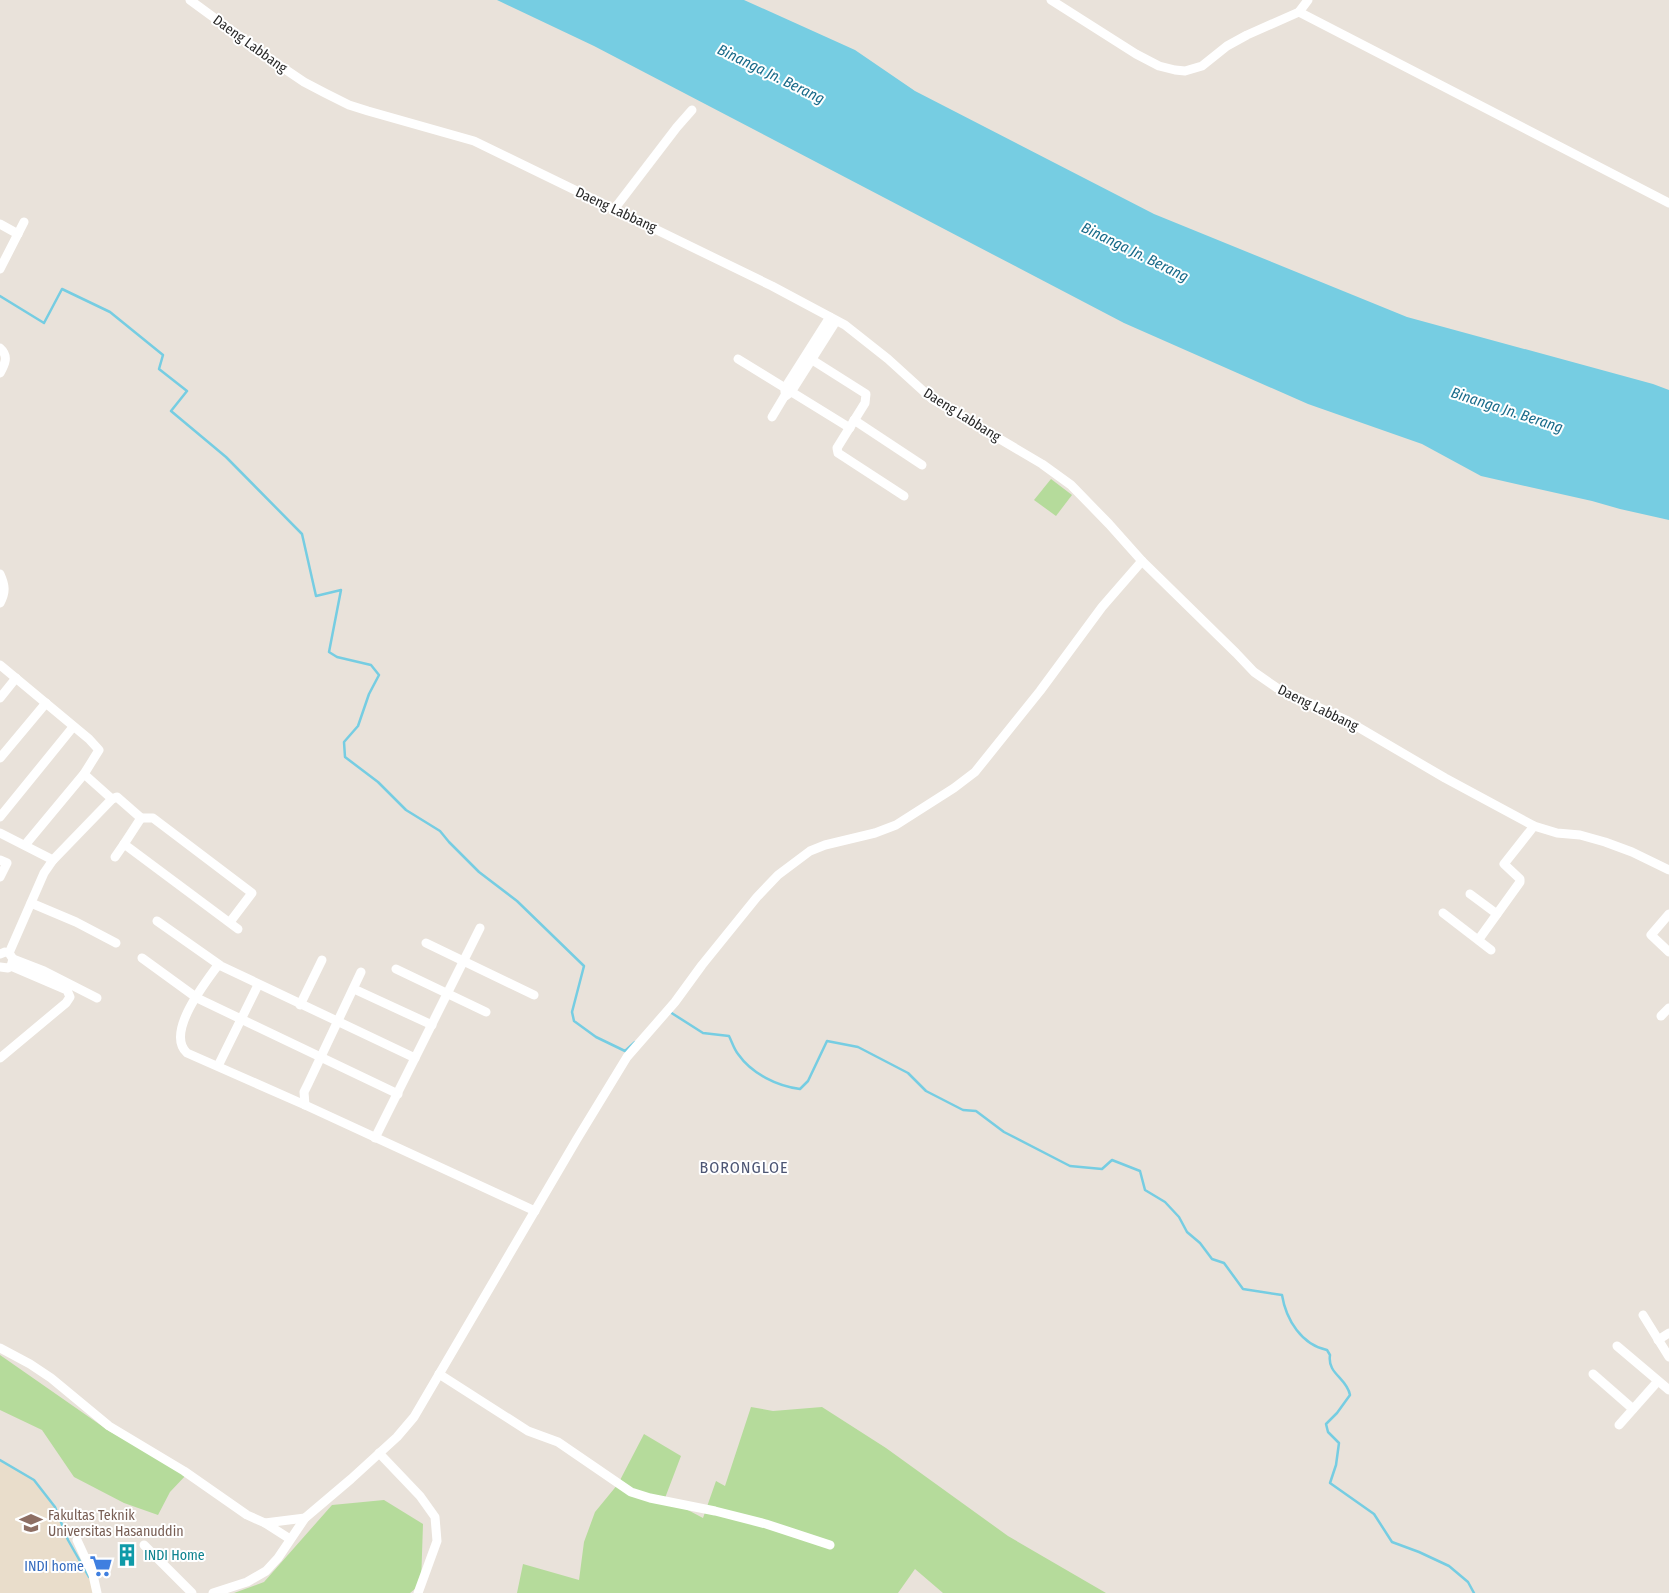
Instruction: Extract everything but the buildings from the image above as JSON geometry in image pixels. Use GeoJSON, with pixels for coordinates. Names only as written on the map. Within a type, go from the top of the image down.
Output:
{"type":"FeatureCollection","features":[{"type":"Feature","properties":{"kind":"street","name":"Daeng Labbang"},"geometry":{"type":"LineString","coordinates":[[190,0],[304,82],[349,105],[468,139],[615,208],[698,251],[772,286],[845,325],[888,359],[939,404],[1056,473],[1104,519],[1142,561],[1254,672],[1277,688],[1346,720],[1445,778],[1534,826],[1557,833],[1580,835],[1605,842],[1632,852],[1669,870]]}},
{"type":"Feature","properties":{"kind":"street"},"geometry":{"type":"LineString","coordinates":[[1050,0],[1136,54],[1158,66],[1175,70],[1202,66],[1227,46],[1299,12],[1308,0]]}},
{"type":"Feature","properties":{"kind":"street"},"geometry":{"type":"LineString","coordinates":[[1299,12],[1669,203]]}},
{"type":"Feature","properties":{"kind":"street"},"geometry":{"type":"LineString","coordinates":[[615,208],[692,110]]}},
{"type":"Feature","properties":{"kind":"street"},"geometry":{"type":"LineString","coordinates":[[0,269],[24,222]]}},
{"type":"Feature","properties":{"kind":"street"},"geometry":{"type":"LineString","coordinates":[[0,224],[18,234]]}},
{"type":"Feature","properties":{"kind":"street"},"geometry":{"type":"LineString","coordinates":[[772,417],[833,319]]}},
{"type":"Feature","properties":{"kind":"street"},"geometry":{"type":"LineString","coordinates":[[0,348],[6,358],[0,373]]}},
{"type":"Feature","properties":{"kind":"street"},"geometry":{"type":"LineString","coordinates":[[809,358],[866,394],[865,403],[837,448],[838,452],[904,496]]}},
{"type":"Feature","properties":{"kind":"street"},"geometry":{"type":"LineString","coordinates":[[738,359],[787,392],[852,424],[922,465]]}},
{"type":"Feature","properties":{"kind":"street"},"geometry":{"type":"LineString","coordinates":[[214,1593],[247,1582],[266,1571],[278,1558],[305,1518],[397,1437],[414,1417],[597,1104],[627,1057],[675,1002],[711,953],[772,880],[794,862],[815,849],[875,833],[896,825],[954,788],[975,772],[1040,691],[1102,607],[1142,561]]}},
{"type":"Feature","properties":{"kind":"street"},"geometry":{"type":"LineString","coordinates":[[0,574],[4,593],[0,603]]}},
{"type":"Feature","properties":{"kind":"street"},"geometry":{"type":"LineString","coordinates":[[0,665],[89,739],[99,750],[84,774],[25,845]]}},
{"type":"Feature","properties":{"kind":"street"},"geometry":{"type":"LineString","coordinates":[[0,698],[16,678]]}},
{"type":"Feature","properties":{"kind":"street"},"geometry":{"type":"LineString","coordinates":[[0,758],[46,703]]}},
{"type":"Feature","properties":{"kind":"street"},"geometry":{"type":"LineString","coordinates":[[0,817],[73,727]]}},
{"type":"Feature","properties":{"kind":"street"},"geometry":{"type":"LineString","coordinates":[[84,774],[112,799]]}},
{"type":"Feature","properties":{"kind":"street"},"geometry":{"type":"LineString","coordinates":[[0,969],[8,968],[6,956],[32,903],[44,873],[53,860],[112,799],[117,797],[142,818],[153,818],[252,893],[230,922]]}},
{"type":"Feature","properties":{"kind":"street"},"geometry":{"type":"LineString","coordinates":[[114,857],[142,818]]}},
{"type":"Feature","properties":{"kind":"street"},"geometry":{"type":"LineString","coordinates":[[1478,939],[1520,881],[1504,864],[1534,826]]}},
{"type":"Feature","properties":{"kind":"street"},"geometry":{"type":"LineString","coordinates":[[0,833],[53,860]]}},
{"type":"Feature","properties":{"kind":"street"},"geometry":{"type":"LineString","coordinates":[[124,844],[238,929]]}},
{"type":"Feature","properties":{"kind":"street"},"geometry":{"type":"LineString","coordinates":[[0,860],[7,863],[0,877]]}},
{"type":"Feature","properties":{"kind":"street"},"geometry":{"type":"LineString","coordinates":[[1470,894],[1497,914]]}},
{"type":"Feature","properties":{"kind":"street"},"geometry":{"type":"LineString","coordinates":[[32,903],[76,922],[116,943]]}},
{"type":"Feature","properties":{"kind":"street"},"geometry":{"type":"LineString","coordinates":[[1443,913],[1491,950]]}},
{"type":"Feature","properties":{"kind":"street"},"geometry":{"type":"LineString","coordinates":[[1669,914],[1651,935],[1669,952]]}},
{"type":"Feature","properties":{"kind":"street"},"geometry":{"type":"LineString","coordinates":[[157,921],[218,965],[415,1058]]}},
{"type":"Feature","properties":{"kind":"street"},"geometry":{"type":"LineString","coordinates":[[375,1138],[480,928]]}},
{"type":"Feature","properties":{"kind":"street"},"geometry":{"type":"LineString","coordinates":[[426,942],[534,995]]}},
{"type":"Feature","properties":{"kind":"street"},"geometry":{"type":"LineString","coordinates":[[6,956],[35,967],[97,998]]}},
{"type":"Feature","properties":{"kind":"street"},"geometry":{"type":"LineString","coordinates":[[0,1058],[66,1003],[70,997],[67,990],[6,956]]}},
{"type":"Feature","properties":{"kind":"street"},"geometry":{"type":"LineString","coordinates":[[142,958],[197,998],[398,1094]]}},
{"type":"Feature","properties":{"kind":"street"},"geometry":{"type":"LineString","coordinates":[[300,1005],[322,960]]}},
{"type":"Feature","properties":{"kind":"street"},"geometry":{"type":"LineString","coordinates":[[218,965],[182,1024],[180,1042],[182,1049],[187,1053],[535,1211]]}},
{"type":"Feature","properties":{"kind":"street"},"geometry":{"type":"LineString","coordinates":[[396,969],[486,1012]]}},
{"type":"Feature","properties":{"kind":"street"},"geometry":{"type":"LineString","coordinates":[[305,1105],[304,1092],[361,972]]}},
{"type":"Feature","properties":{"kind":"street"},"geometry":{"type":"LineString","coordinates":[[218,1066],[258,985]]}},
{"type":"Feature","properties":{"kind":"street"},"geometry":{"type":"LineString","coordinates":[[354,989],[432,1025]]}},
{"type":"Feature","properties":{"kind":"street"},"geometry":{"type":"LineString","coordinates":[[1661,1016],[1669,1008]]}},
{"type":"Feature","properties":{"kind":"street"},"geometry":{"type":"LineString","coordinates":[[1643,1315],[1669,1357]]}},
{"type":"Feature","properties":{"kind":"street"},"geometry":{"type":"LineString","coordinates":[[1658,1340],[1669,1334]]}},
{"type":"Feature","properties":{"kind":"street"},"geometry":{"type":"LineString","coordinates":[[1617,1346],[1665,1385],[1633,1409],[1619,1425]]}},
{"type":"Feature","properties":{"kind":"street"},"geometry":{"type":"LineString","coordinates":[[0,1348],[51,1378],[109,1426],[184,1471],[247,1515],[290,1539]]}},
{"type":"Feature","properties":{"kind":"street"},"geometry":{"type":"LineString","coordinates":[[439,1374],[528,1431],[558,1442],[631,1492],[766,1524],[830,1545]]}},
{"type":"Feature","properties":{"kind":"street"},"geometry":{"type":"LineString","coordinates":[[1593,1374],[1633,1409]]}},
{"type":"Feature","properties":{"kind":"street"},"geometry":{"type":"LineString","coordinates":[[379,1453],[420,1496],[435,1517],[437,1541],[418,1593]]}},
{"type":"Feature","properties":{"kind":"street"},"geometry":{"type":"LineString","coordinates":[[264,1523],[305,1518]]}},
{"type":"Feature","properties":{"kind":"street"},"geometry":{"type":"LineString","coordinates":[[76,1540],[93,1575],[97,1593]]}},
{"type":"Feature","properties":{"kind":"street"},"geometry":{"type":"LineString","coordinates":[[144,1545],[192,1593]]}},
{"type":"Feature","properties":{"kind":"shaded area","name":"Fakultas Teknik Universitas Hasanuddin"},"geometry":{"type":"Polygon","coordinates":[[[0,1460],[34,1480],[55,1507],[68,1540],[90,1577],[93,1593],[0,1593],[0,1460]]]}},
{"type":"Feature","properties":{"kind":"green space"},"geometry":{"type":"Polygon","coordinates":[[[1051,479],[1072,495],[1056,516],[1034,500],[1051,479]]]}},
{"type":"Feature","properties":{"kind":"green space"},"geometry":{"type":"Polygon","coordinates":[[[0,1355],[109,1431],[187,1474],[170,1492],[158,1515],[124,1503],[74,1477],[42,1430],[0,1410],[0,1355]]]}},
{"type":"Feature","properties":{"kind":"green space"},"geometry":{"type":"Polygon","coordinates":[[[751,1407],[773,1411],[822,1407],[886,1448],[1008,1536],[1106,1593],[943,1593],[915,1569],[898,1593],[517,1593],[523,1564],[579,1580],[584,1542],[595,1512],[618,1484],[644,1434],[681,1456],[665,1498],[703,1518],[716,1481],[725,1486],[751,1407]]]}},
{"type":"Feature","properties":{"kind":"green space"},"geometry":{"type":"Polygon","coordinates":[[[384,1500],[423,1524],[421,1584],[410,1593],[234,1593],[264,1582],[332,1505],[384,1500]]]}},
{"type":"Feature","properties":{"kind":"water","name":"Binanga Jn. Berang"},"geometry":{"type":"Polygon","coordinates":[[[497,0],[744,0],[855,50],[915,91],[1154,214],[1407,317],[1669,390],[1669,520],[1481,476],[1422,444],[1308,404],[1124,323],[594,46],[497,0]]]}},
{"type":"Feature","properties":{"kind":"waterway"},"geometry":{"type":"LineString","coordinates":[[0,296],[44,323],[62,289],[110,312],[163,355],[159,369],[187,391],[171,411],[226,457],[302,534],[316,596],[341,590],[329,652],[337,657],[371,665],[379,675],[369,694],[358,726],[344,742],[345,757],[378,782],[406,810],[440,831],[479,872],[517,901],[584,966],[572,1012],[574,1021],[596,1037],[625,1051],[635,1042]]}},
{"type":"Feature","properties":{"kind":"waterway"},"geometry":{"type":"LineString","coordinates":[[670,1012],[703,1033],[729,1036],[744,1061],[758,1073],[774,1082],[800,1089],[808,1081],[827,1041],[858,1047],[908,1073],[926,1091],[963,1110],[976,1111],[1004,1132],[1070,1166],[1102,1169],[1112,1160],[1140,1171],[1145,1190],[1165,1202],[1179,1217],[1187,1232],[1200,1243],[1212,1259],[1224,1263],[1243,1289],[1282,1295],[1287,1313],[1297,1330],[1310,1343],[1327,1350],[1330,1355],[1331,1367],[1345,1384],[1350,1395],[1326,1424],[1328,1432],[1339,1443],[1336,1465],[1330,1483],[1374,1514],[1392,1542],[1449,1566],[1468,1582],[1474,1593]]}},
{"type":"Feature","properties":{"kind":"waterway"},"geometry":{"type":"LineString","coordinates":[[0,1460],[34,1480],[55,1507],[68,1540],[89,1577]]}},
{"type":"Feature","properties":{"kind":"place","name":"Fakultas Teknik Universitas Hasanuddin"},"geometry":{"type":"Point","coordinates":[31,1523]}},
{"type":"Feature","properties":{"kind":"place","name":"INDI Home"},"geometry":{"type":"Point","coordinates":[127,1555]}},
{"type":"Feature","properties":{"kind":"place","name":"INDI home"},"geometry":{"type":"Point","coordinates":[101,1566]}},
{"type":"Feature","properties":{"kind":"district","name":"BORONGLOE"},"geometry":{"type":"Point","coordinates":[744,1167]}}]}
